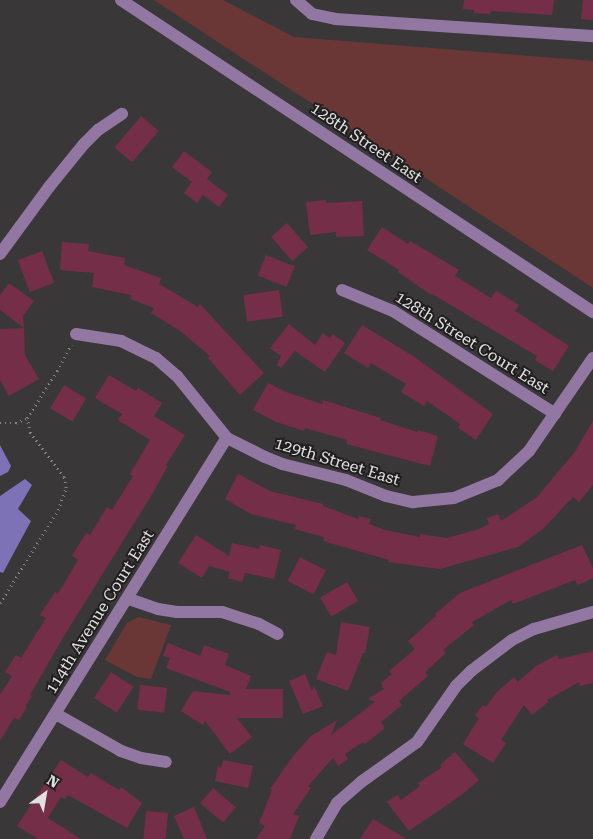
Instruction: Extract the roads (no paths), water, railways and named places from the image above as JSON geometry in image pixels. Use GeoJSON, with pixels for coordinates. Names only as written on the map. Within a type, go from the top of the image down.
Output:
{"type":"FeatureCollection","features":[{"type":"Feature","properties":{"kind":"street","name":"128th Street East"},"geometry":{"type":"LineString","coordinates":[[121,0],[593,312]]}},
{"type":"Feature","properties":{"kind":"street"},"geometry":{"type":"LineString","coordinates":[[297,1],[312,14],[335,20],[593,36]]}},
{"type":"Feature","properties":{"kind":"street"},"geometry":{"type":"LineString","coordinates":[[0,254],[78,151],[98,130],[122,114]]}},
{"type":"Feature","properties":{"kind":"street","name":"128th Street Court East"},"geometry":{"type":"LineString","coordinates":[[342,290],[393,311],[555,414]]}},
{"type":"Feature","properties":{"kind":"street","name":"129th Street East"},"geometry":{"type":"LineString","coordinates":[[76,334],[121,341],[143,350],[156,358],[177,376],[227,438],[282,464],[339,478],[386,496],[413,502],[454,498],[498,480],[529,451],[593,358]]}},
{"type":"Feature","properties":{"kind":"street","name":"114th Avenue Court East"},"geometry":{"type":"LineString","coordinates":[[0,802],[129,598],[227,438]]}},
{"type":"Feature","properties":{"kind":"street"},"geometry":{"type":"LineString","coordinates":[[129,598],[158,609],[177,612],[222,612],[259,624],[278,634]]}},
{"type":"Feature","properties":{"kind":"street"},"geometry":{"type":"LineString","coordinates":[[316,839],[337,803],[361,782],[417,742],[456,686],[478,666],[512,640],[534,628],[593,612]]}},
{"type":"Feature","properties":{"kind":"street"},"geometry":{"type":"LineString","coordinates":[[56,714],[121,751],[141,758],[166,762]]}}]}
